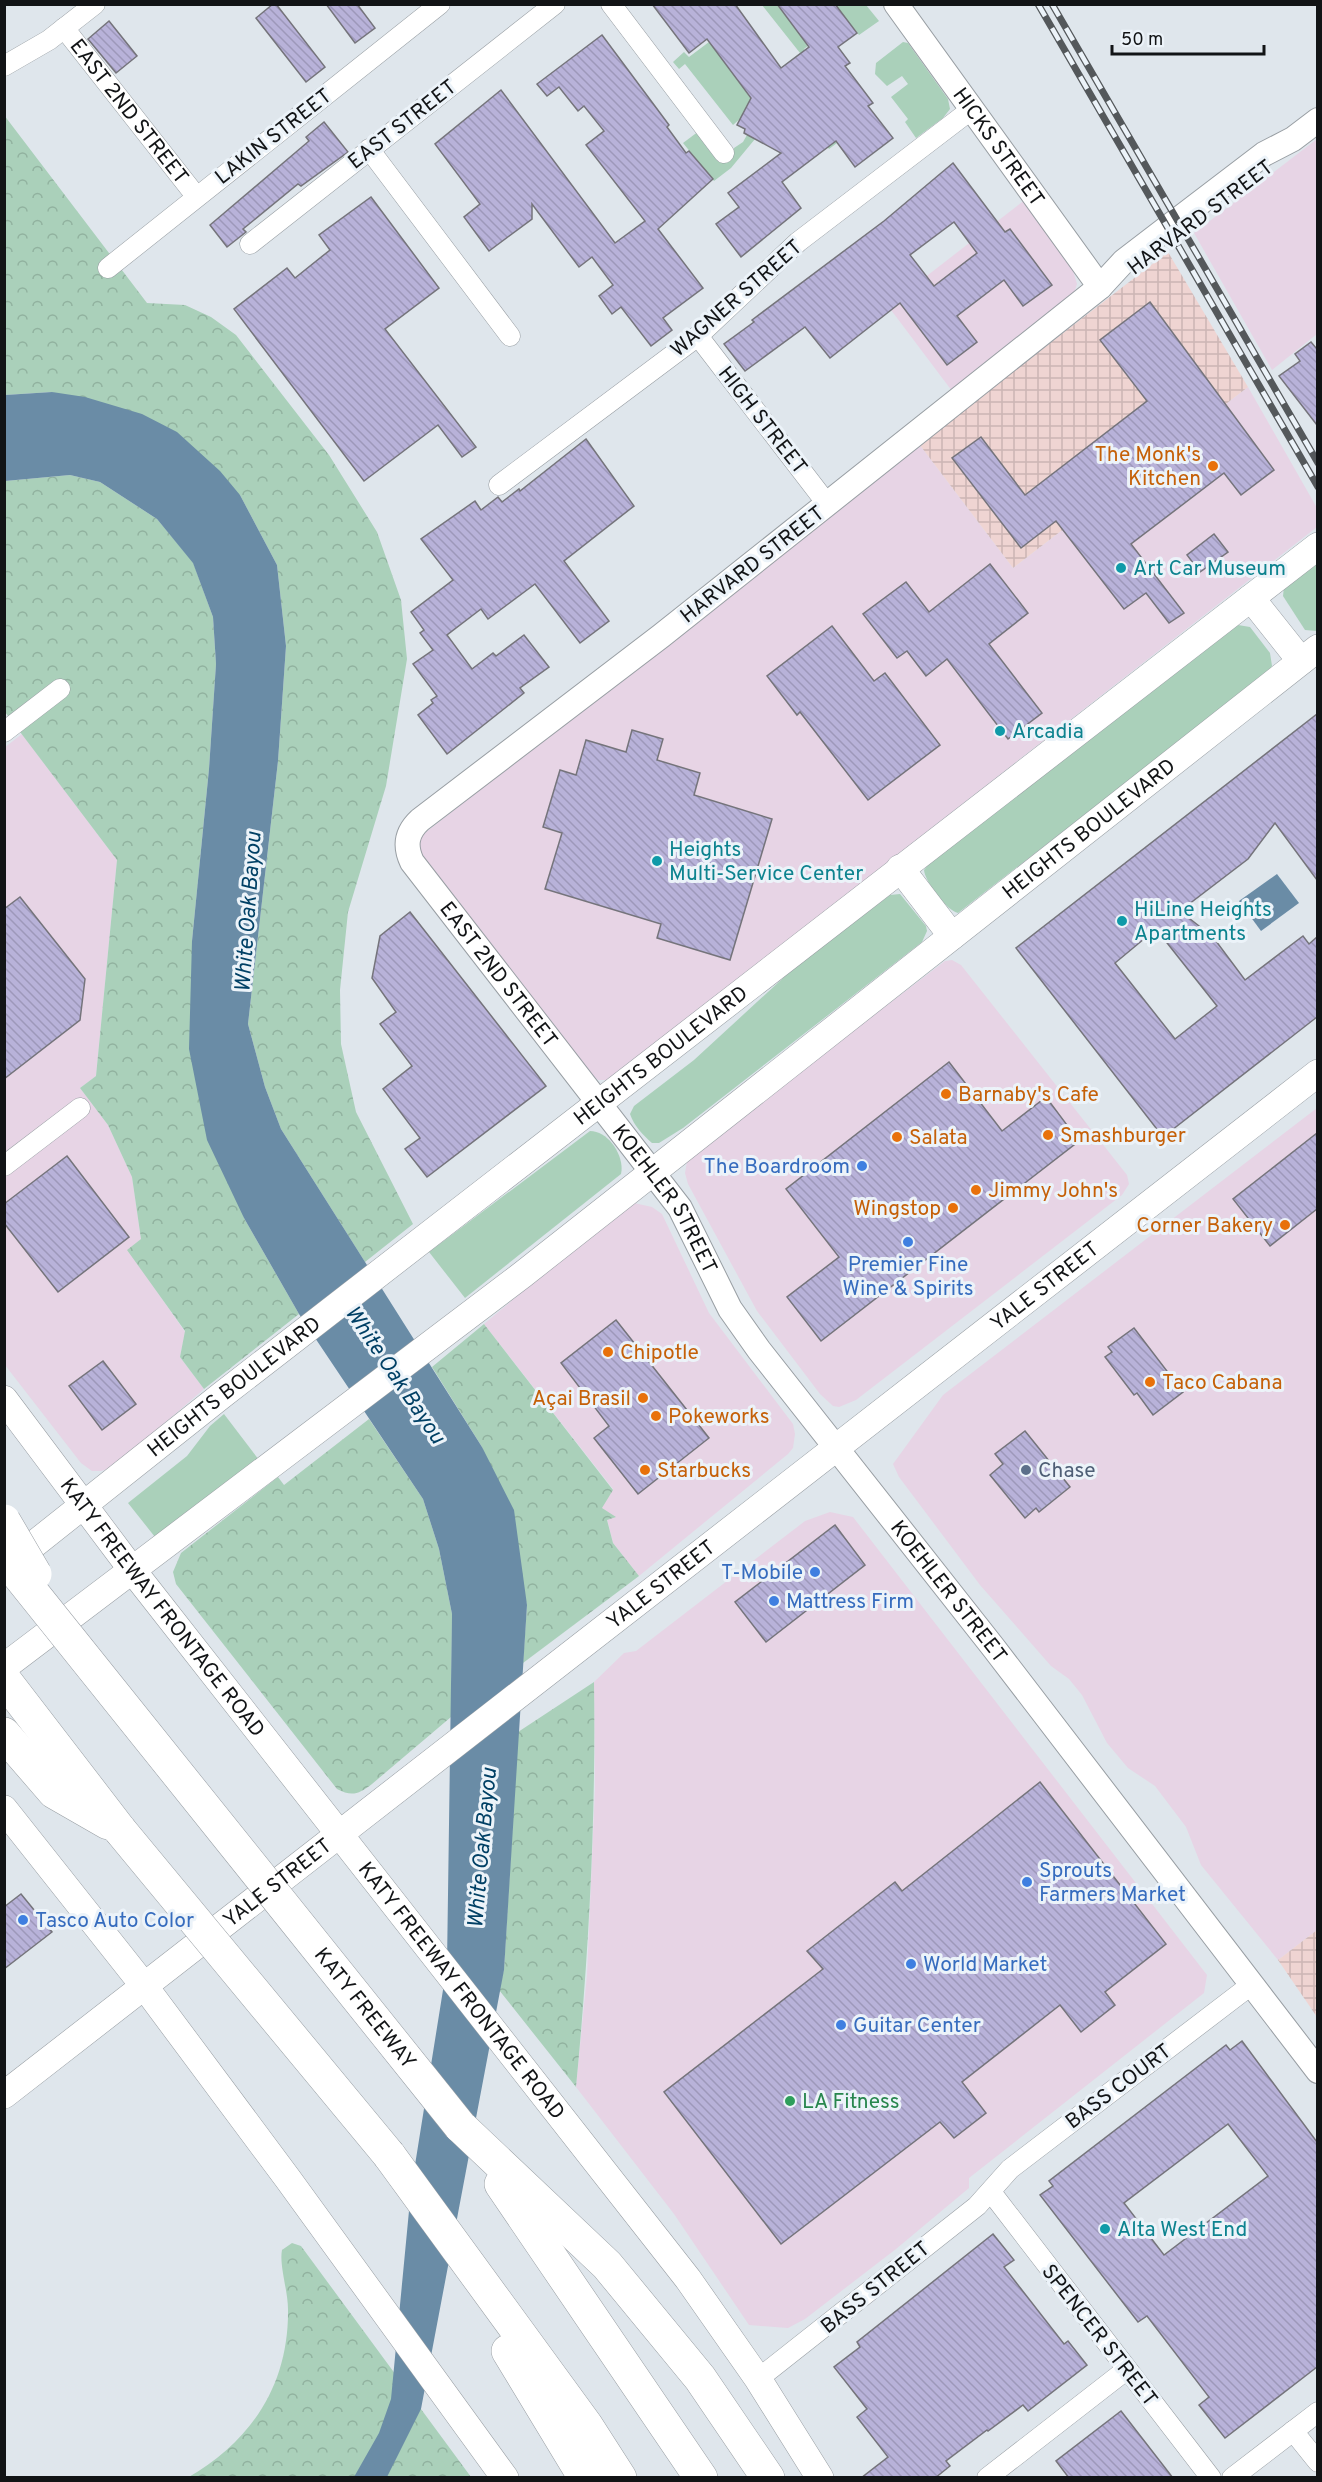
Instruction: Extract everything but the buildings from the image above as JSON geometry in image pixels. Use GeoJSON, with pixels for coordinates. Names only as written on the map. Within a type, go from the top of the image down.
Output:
{"type":"FeatureCollection","features":[{"type":"Feature","properties":{"kind":"highway"},"geometry":{"type":"LineString","coordinates":[[4,1521],[84,1658]]}},
{"type":"Feature","properties":{"kind":"highway","name":"KATY FREEWAY"},"geometry":{"type":"LineString","coordinates":[[4,1557],[460,2126],[599,2324],[701,2478]]}},
{"type":"Feature","properties":{"kind":"highway"},"geometry":{"type":"LineString","coordinates":[[4,1680],[120,1830],[389,2155],[586,2425],[620,2478]]}},
{"type":"Feature","properties":{"kind":"highway"},"geometry":{"type":"LineString","coordinates":[[4,1734],[54,1792],[120,1830]]}},
{"type":"Feature","properties":{"kind":"highway"},"geometry":{"type":"LineString","coordinates":[[460,2126],[607,2265],[700,2378],[768,2478]]}},
{"type":"Feature","properties":{"kind":"highway"},"geometry":{"type":"LineString","coordinates":[[389,2155],[585,2478]]}},
{"type":"Feature","properties":{"kind":"main road","name":"HEIGHTS BOULEVARD"},"geometry":{"type":"LineString","coordinates":[[4,1567],[86,1506],[222,1395],[1317,546]]}},
{"type":"Feature","properties":{"kind":"main road"},"geometry":{"type":"LineString","coordinates":[[1251,598],[1309,655]]}},
{"type":"Feature","properties":{"kind":"main road","name":"HEIGHTS BOULEVARD"},"geometry":{"type":"LineString","coordinates":[[4,1667],[475,1311],[1309,655]]}},
{"type":"Feature","properties":{"kind":"main road"},"geometry":{"type":"LineString","coordinates":[[900,868],[952,936]]}},
{"type":"Feature","properties":{"kind":"main road","name":"YALE STREET"},"geometry":{"type":"LineString","coordinates":[[4,2095],[340,1834],[386,1801],[1317,1073]]}},
{"type":"Feature","properties":{"kind":"main road","name":"KATY FREEWAY FRONTAGE ROAD"},"geometry":{"type":"LineString","coordinates":[[4,1399],[133,1570],[688,2278],[758,2379],[820,2478]]}},
{"type":"Feature","properties":{"kind":"main road"},"geometry":{"type":"LineString","coordinates":[[4,1809],[145,1987],[505,2478]]}},
{"type":"Feature","properties":{"kind":"street"},"geometry":{"type":"LineString","coordinates":[[4,66],[64,28],[94,4]]}},
{"type":"Feature","properties":{"kind":"street","name":"LAKIN STREET"},"geometry":{"type":"LineString","coordinates":[[108,268],[196,195],[440,4]]}},
{"type":"Feature","properties":{"kind":"street","name":"EAST STREET"},"geometry":{"type":"LineString","coordinates":[[250,244],[555,4]]}},
{"type":"Feature","properties":{"kind":"street"},"geometry":{"type":"LineString","coordinates":[[611,4],[724,153]]}},
{"type":"Feature","properties":{"kind":"street","name":"HICKS STREET"},"geometry":{"type":"LineString","coordinates":[[896,4],[1100,287]]}},
{"type":"Feature","properties":{"kind":"street","name":"EAST 2ND STREET"},"geometry":{"type":"LineString","coordinates":[[64,28],[196,195]]}},
{"type":"Feature","properties":{"kind":"street","name":"WAGNER STREET"},"geometry":{"type":"LineString","coordinates":[[499,485],[699,336],[798,242],[972,109]]}},
{"type":"Feature","properties":{"kind":"street","name":"HARVARD STREET"},"geometry":{"type":"LineString","coordinates":[[408,841],[410,829],[420,820],[828,505],[1100,287],[1132,272],[1273,165],[1293,139],[1317,120]]}},
{"type":"Feature","properties":{"kind":"street"},"geometry":{"type":"LineString","coordinates":[[369,149],[510,336]]}},
{"type":"Feature","properties":{"kind":"street","name":"HIGH STREET"},"geometry":{"type":"LineString","coordinates":[[699,336],[828,505]]}},
{"type":"Feature","properties":{"kind":"street"},"geometry":{"type":"LineString","coordinates":[[4,732],[60,688]]}},
{"type":"Feature","properties":{"kind":"street","name":"EAST 2ND STREET"},"geometry":{"type":"LineString","coordinates":[[408,841],[406,849],[412,862],[600,1102]]}},
{"type":"Feature","properties":{"kind":"street","name":"KOEHLER STREET"},"geometry":{"type":"LineString","coordinates":[[600,1102],[680,1208],[704,1251],[730,1309],[1317,2071]]}},
{"type":"Feature","properties":{"kind":"street"},"geometry":{"type":"LineString","coordinates":[[4,1166],[80,1108]]}},
{"type":"Feature","properties":{"kind":"street","name":"BASS COURT"},"geometry":{"type":"LineString","coordinates":[[991,2192],[1010,2169],[1251,1985]]}},
{"type":"Feature","properties":{"kind":"street","name":"SPENCER STREET"},"geometry":{"type":"LineString","coordinates":[[991,2192],[1211,2478]]}},
{"type":"Feature","properties":{"kind":"street","name":"BASS STREET"},"geometry":{"type":"LineString","coordinates":[[758,2379],[991,2192]]}},
{"type":"Feature","properties":{"kind":"street"},"geometry":{"type":"LineString","coordinates":[[987,2478],[1126,2370]]}},
{"type":"Feature","properties":{"kind":"street"},"geometry":{"type":"LineString","coordinates":[[1232,2478],[1317,2412]]}},
{"type":"Feature","properties":{"kind":"street"},"geometry":{"type":"LineString","coordinates":[[1293,2431],[1317,2462]]}},
{"type":"Feature","properties":{"kind":"shaded area"},"geometry":{"type":"Polygon","coordinates":[[[1317,139],[1317,334],[1272,370],[1194,233],[1317,139]]]}},
{"type":"Feature","properties":{"kind":"shaded area"},"geometry":{"type":"Polygon","coordinates":[[[1026,199],[1071,264],[1077,284],[1074,293],[952,391],[888,306],[1026,199]]]}},
{"type":"Feature","properties":{"kind":"shaded area"},"geometry":{"type":"Polygon","coordinates":[[[1168,252],[1248,387],[1013,568],[919,444],[1168,252]]]}},
{"type":"Feature","properties":{"kind":"shaded area"},"geometry":{"type":"Polygon","coordinates":[[[1248,387],[1317,508],[1317,527],[609,1080],[598,1080],[591,1074],[420,853],[418,845],[421,836],[919,444],[1013,568],[1248,387]]]}},
{"type":"Feature","properties":{"kind":"shaded area"},"geometry":{"type":"Polygon","coordinates":[[[22,734],[117,860],[96,1076],[80,1088],[108,1125],[132,1177],[141,1239],[128,1250],[185,1332],[180,1357],[204,1389],[114,1467],[101,1471],[92,1471],[81,1463],[5,1365],[4,748],[22,734]]]}},
{"type":"Feature","properties":{"kind":"shaded area"},"geometry":{"type":"Polygon","coordinates":[[[952,960],[961,965],[1127,1175],[1129,1184],[1122,1195],[856,1400],[839,1407],[833,1406],[820,1394],[757,1311],[688,1184],[685,1173],[687,1162],[694,1152],[945,961],[952,960]]]}},
{"type":"Feature","properties":{"kind":"shaded area"},"geometry":{"type":"Polygon","coordinates":[[[1317,1108],[1317,1930],[1278,1960],[1201,1865],[1186,1827],[1155,1786],[1128,1768],[1107,1743],[1082,1695],[1069,1679],[1051,1666],[980,1585],[899,1477],[893,1464],[943,1395],[1317,1108]]]}},
{"type":"Feature","properties":{"kind":"shaded area"},"geometry":{"type":"Polygon","coordinates":[[[634,1203],[652,1207],[662,1214],[709,1313],[793,1424],[795,1434],[793,1448],[788,1454],[639,1576],[613,1543],[607,1519],[615,1517],[601,1508],[613,1489],[484,1324],[615,1214],[634,1203]]]}},
{"type":"Feature","properties":{"kind":"shaded area"},"geometry":{"type":"Polygon","coordinates":[[[830,1512],[853,1517],[1207,1975],[1204,1993],[969,2178],[969,2188],[896,2249],[805,2319],[788,2328],[749,2325],[674,2214],[576,2087],[587,1975],[595,1789],[594,1682],[624,1653],[636,1651],[805,1521],[830,1512]]]}},
{"type":"Feature","properties":{"kind":"shaded area"},"geometry":{"type":"Polygon","coordinates":[[[1317,1930],[1317,2017],[1278,1960],[1317,1930]]]}},
{"type":"Feature","properties":{"kind":"green space"},"geometry":{"type":"Polygon","coordinates":[[[762,5],[777,5],[798,31],[831,13],[838,5],[866,5],[879,21],[859,35],[840,11],[824,33],[804,49],[811,59],[808,94],[845,66],[849,70],[819,93],[837,143],[829,149],[798,107],[779,69],[800,53],[762,5]]]}},
{"type":"Feature","properties":{"kind":"green space"},"geometry":{"type":"Polygon","coordinates":[[[709,42],[749,96],[755,92],[742,117],[733,125],[685,64],[679,69],[673,62],[684,52],[689,57],[709,42]]]}},
{"type":"Feature","properties":{"kind":"green space"},"geometry":{"type":"Polygon","coordinates":[[[903,42],[908,43],[948,99],[950,109],[943,118],[916,138],[905,122],[908,119],[891,97],[908,84],[902,76],[887,86],[875,74],[876,63],[903,42]]]}},
{"type":"Feature","properties":{"kind":"green space"},"geometry":{"type":"Polygon","coordinates":[[[4,115],[147,303],[185,305],[211,317],[236,335],[329,455],[377,532],[401,600],[407,659],[386,786],[348,912],[340,990],[341,1044],[356,1112],[413,1224],[365,1262],[281,1129],[265,1087],[248,1024],[278,761],[286,646],[277,565],[240,495],[52,392],[5,395],[4,115]]]}},
{"type":"Feature","properties":{"kind":"green space"},"geometry":{"type":"Polygon","coordinates":[[[699,131],[732,153],[747,135],[755,139],[731,168],[714,181],[683,143],[699,131]]]}},
{"type":"Feature","properties":{"kind":"green space"},"geometry":{"type":"Polygon","coordinates":[[[70,475],[100,482],[157,519],[193,562],[213,617],[216,664],[209,769],[192,941],[244,1218],[299,1314],[204,1389],[180,1357],[185,1331],[127,1250],[141,1239],[132,1177],[108,1125],[80,1088],[96,1076],[117,860],[5,712],[5,481],[70,475]]]}},
{"type":"Feature","properties":{"kind":"green space"},"geometry":{"type":"Polygon","coordinates":[[[1317,560],[1317,631],[1305,630],[1283,596],[1284,587],[1317,560]]]}},
{"type":"Feature","properties":{"kind":"green space"},"geometry":{"type":"Polygon","coordinates":[[[1238,625],[1250,627],[1270,653],[1272,666],[1268,672],[958,913],[943,902],[925,875],[924,870],[928,865],[1238,625]]]}},
{"type":"Feature","properties":{"kind":"green space"},"geometry":{"type":"Polygon","coordinates":[[[900,894],[926,926],[927,931],[922,942],[683,1128],[659,1143],[652,1143],[642,1133],[630,1114],[634,1106],[694,1060],[794,968],[890,895],[900,894]]]}},
{"type":"Feature","properties":{"kind":"green space"},"geometry":{"type":"Polygon","coordinates":[[[590,1131],[603,1135],[614,1146],[621,1160],[621,1174],[465,1298],[429,1252],[590,1131]]]}},
{"type":"Feature","properties":{"kind":"green space"},"geometry":{"type":"Polygon","coordinates":[[[484,1324],[613,1490],[602,1508],[616,1517],[607,1520],[613,1543],[639,1576],[523,1663],[527,1605],[482,1447],[432,1367],[484,1324]]]}},
{"type":"Feature","properties":{"kind":"green space"},"geometry":{"type":"Polygon","coordinates":[[[224,1414],[259,1460],[155,1537],[128,1503],[187,1456],[210,1426],[224,1414]]]}},
{"type":"Feature","properties":{"kind":"green space"},"geometry":{"type":"Polygon","coordinates":[[[369,1419],[423,1499],[439,1549],[452,1614],[451,1717],[372,1784],[351,1794],[337,1789],[176,1584],[173,1572],[181,1553],[278,1477],[284,1485],[369,1419]]]}},
{"type":"Feature","properties":{"kind":"green space"},"geometry":{"type":"Polygon","coordinates":[[[594,1682],[591,1884],[576,2087],[499,1990],[504,1969],[518,1732],[594,1682]]]}},
{"type":"Feature","properties":{"kind":"green space"},"geometry":{"type":"Polygon","coordinates":[[[292,2243],[301,2246],[471,2477],[187,2478],[230,2447],[248,2428],[274,2386],[287,2336],[288,2309],[282,2250],[292,2243]]]}},
{"type":"Feature","properties":{"kind":"water","name":"White Oak Bayou"},"geometry":{"type":"Polygon","coordinates":[[[52,392],[85,397],[142,414],[177,432],[220,471],[240,495],[277,565],[286,646],[278,761],[248,1024],[265,1087],[281,1129],[482,1447],[514,1510],[527,1605],[504,1970],[421,2409],[387,2477],[354,2477],[379,2433],[391,2399],[411,2190],[447,1965],[452,1614],[439,1549],[423,1499],[299,1314],[244,1218],[207,1140],[189,1049],[192,941],[209,769],[216,664],[213,617],[193,563],[157,519],[100,482],[70,475],[5,481],[5,395],[52,392]]]}},
{"type":"Feature","properties":{"kind":"water"},"geometry":{"type":"Polygon","coordinates":[[[1277,874],[1299,903],[1261,931],[1239,901],[1277,874]]]}},
{"type":"Feature","properties":{"kind":"railway"},"geometry":{"type":"LineString","coordinates":[[1038,4],[1318,487]]}},
{"type":"Feature","properties":{"kind":"railway"},"geometry":{"type":"LineString","coordinates":[[1052,4],[1318,463]]}},
{"type":"Feature","properties":{"kind":"place","name":"The Monk's Kitchen"},"geometry":{"type":"Point","coordinates":[1213,466]}},
{"type":"Feature","properties":{"kind":"place","name":"Art Car Museum"},"geometry":{"type":"Point","coordinates":[1121,568]}},
{"type":"Feature","properties":{"kind":"place","name":"Arcadia"},"geometry":{"type":"Point","coordinates":[1000,731]}},
{"type":"Feature","properties":{"kind":"place","name":"Heights Multi-Service Center"},"geometry":{"type":"Point","coordinates":[657,861]}},
{"type":"Feature","properties":{"kind":"place","name":"HiLine Heights Apartments"},"geometry":{"type":"Point","coordinates":[1122,921]}},
{"type":"Feature","properties":{"kind":"place","name":"Barnaby's Cafe"},"geometry":{"type":"Point","coordinates":[946,1094]}},
{"type":"Feature","properties":{"kind":"place","name":"Smashburger"},"geometry":{"type":"Point","coordinates":[1048,1135]}},
{"type":"Feature","properties":{"kind":"place","name":"Salata"},"geometry":{"type":"Point","coordinates":[897,1137]}},
{"type":"Feature","properties":{"kind":"place","name":"The Boardroom"},"geometry":{"type":"Point","coordinates":[862,1166]}},
{"type":"Feature","properties":{"kind":"place","name":"Jimmy John's"},"geometry":{"type":"Point","coordinates":[976,1190]}},
{"type":"Feature","properties":{"kind":"place","name":"Wingstop"},"geometry":{"type":"Point","coordinates":[953,1208]}},
{"type":"Feature","properties":{"kind":"place","name":"Corner Bakery"},"geometry":{"type":"Point","coordinates":[1285,1225]}},
{"type":"Feature","properties":{"kind":"place","name":"Premier Fine Wine & Spirits"},"geometry":{"type":"Point","coordinates":[908,1242]}},
{"type":"Feature","properties":{"kind":"place","name":"Chipotle"},"geometry":{"type":"Point","coordinates":[608,1352]}},
{"type":"Feature","properties":{"kind":"place","name":"Taco Cabana"},"geometry":{"type":"Point","coordinates":[1150,1382]}},
{"type":"Feature","properties":{"kind":"place","name":"Açai Brasil"},"geometry":{"type":"Point","coordinates":[643,1398]}},
{"type":"Feature","properties":{"kind":"place","name":"Pokeworks"},"geometry":{"type":"Point","coordinates":[656,1416]}},
{"type":"Feature","properties":{"kind":"place","name":"Starbucks"},"geometry":{"type":"Point","coordinates":[645,1470]}},
{"type":"Feature","properties":{"kind":"place","name":"Chase"},"geometry":{"type":"Point","coordinates":[1026,1470]}},
{"type":"Feature","properties":{"kind":"place","name":"T-Mobile"},"geometry":{"type":"Point","coordinates":[815,1572]}},
{"type":"Feature","properties":{"kind":"place","name":"Mattress Firm"},"geometry":{"type":"Point","coordinates":[774,1601]}},
{"type":"Feature","properties":{"kind":"place","name":"Sprouts Farmers Market"},"geometry":{"type":"Point","coordinates":[1027,1882]}},
{"type":"Feature","properties":{"kind":"place","name":"Tasco Auto Color"},"geometry":{"type":"Point","coordinates":[23,1920]}},
{"type":"Feature","properties":{"kind":"place","name":"World Market"},"geometry":{"type":"Point","coordinates":[911,1964]}},
{"type":"Feature","properties":{"kind":"place","name":"Guitar Center"},"geometry":{"type":"Point","coordinates":[841,2025]}},
{"type":"Feature","properties":{"kind":"place","name":"LA Fitness"},"geometry":{"type":"Point","coordinates":[790,2101]}},
{"type":"Feature","properties":{"kind":"place","name":"Alta West End"},"geometry":{"type":"Point","coordinates":[1105,2229]}}]}
